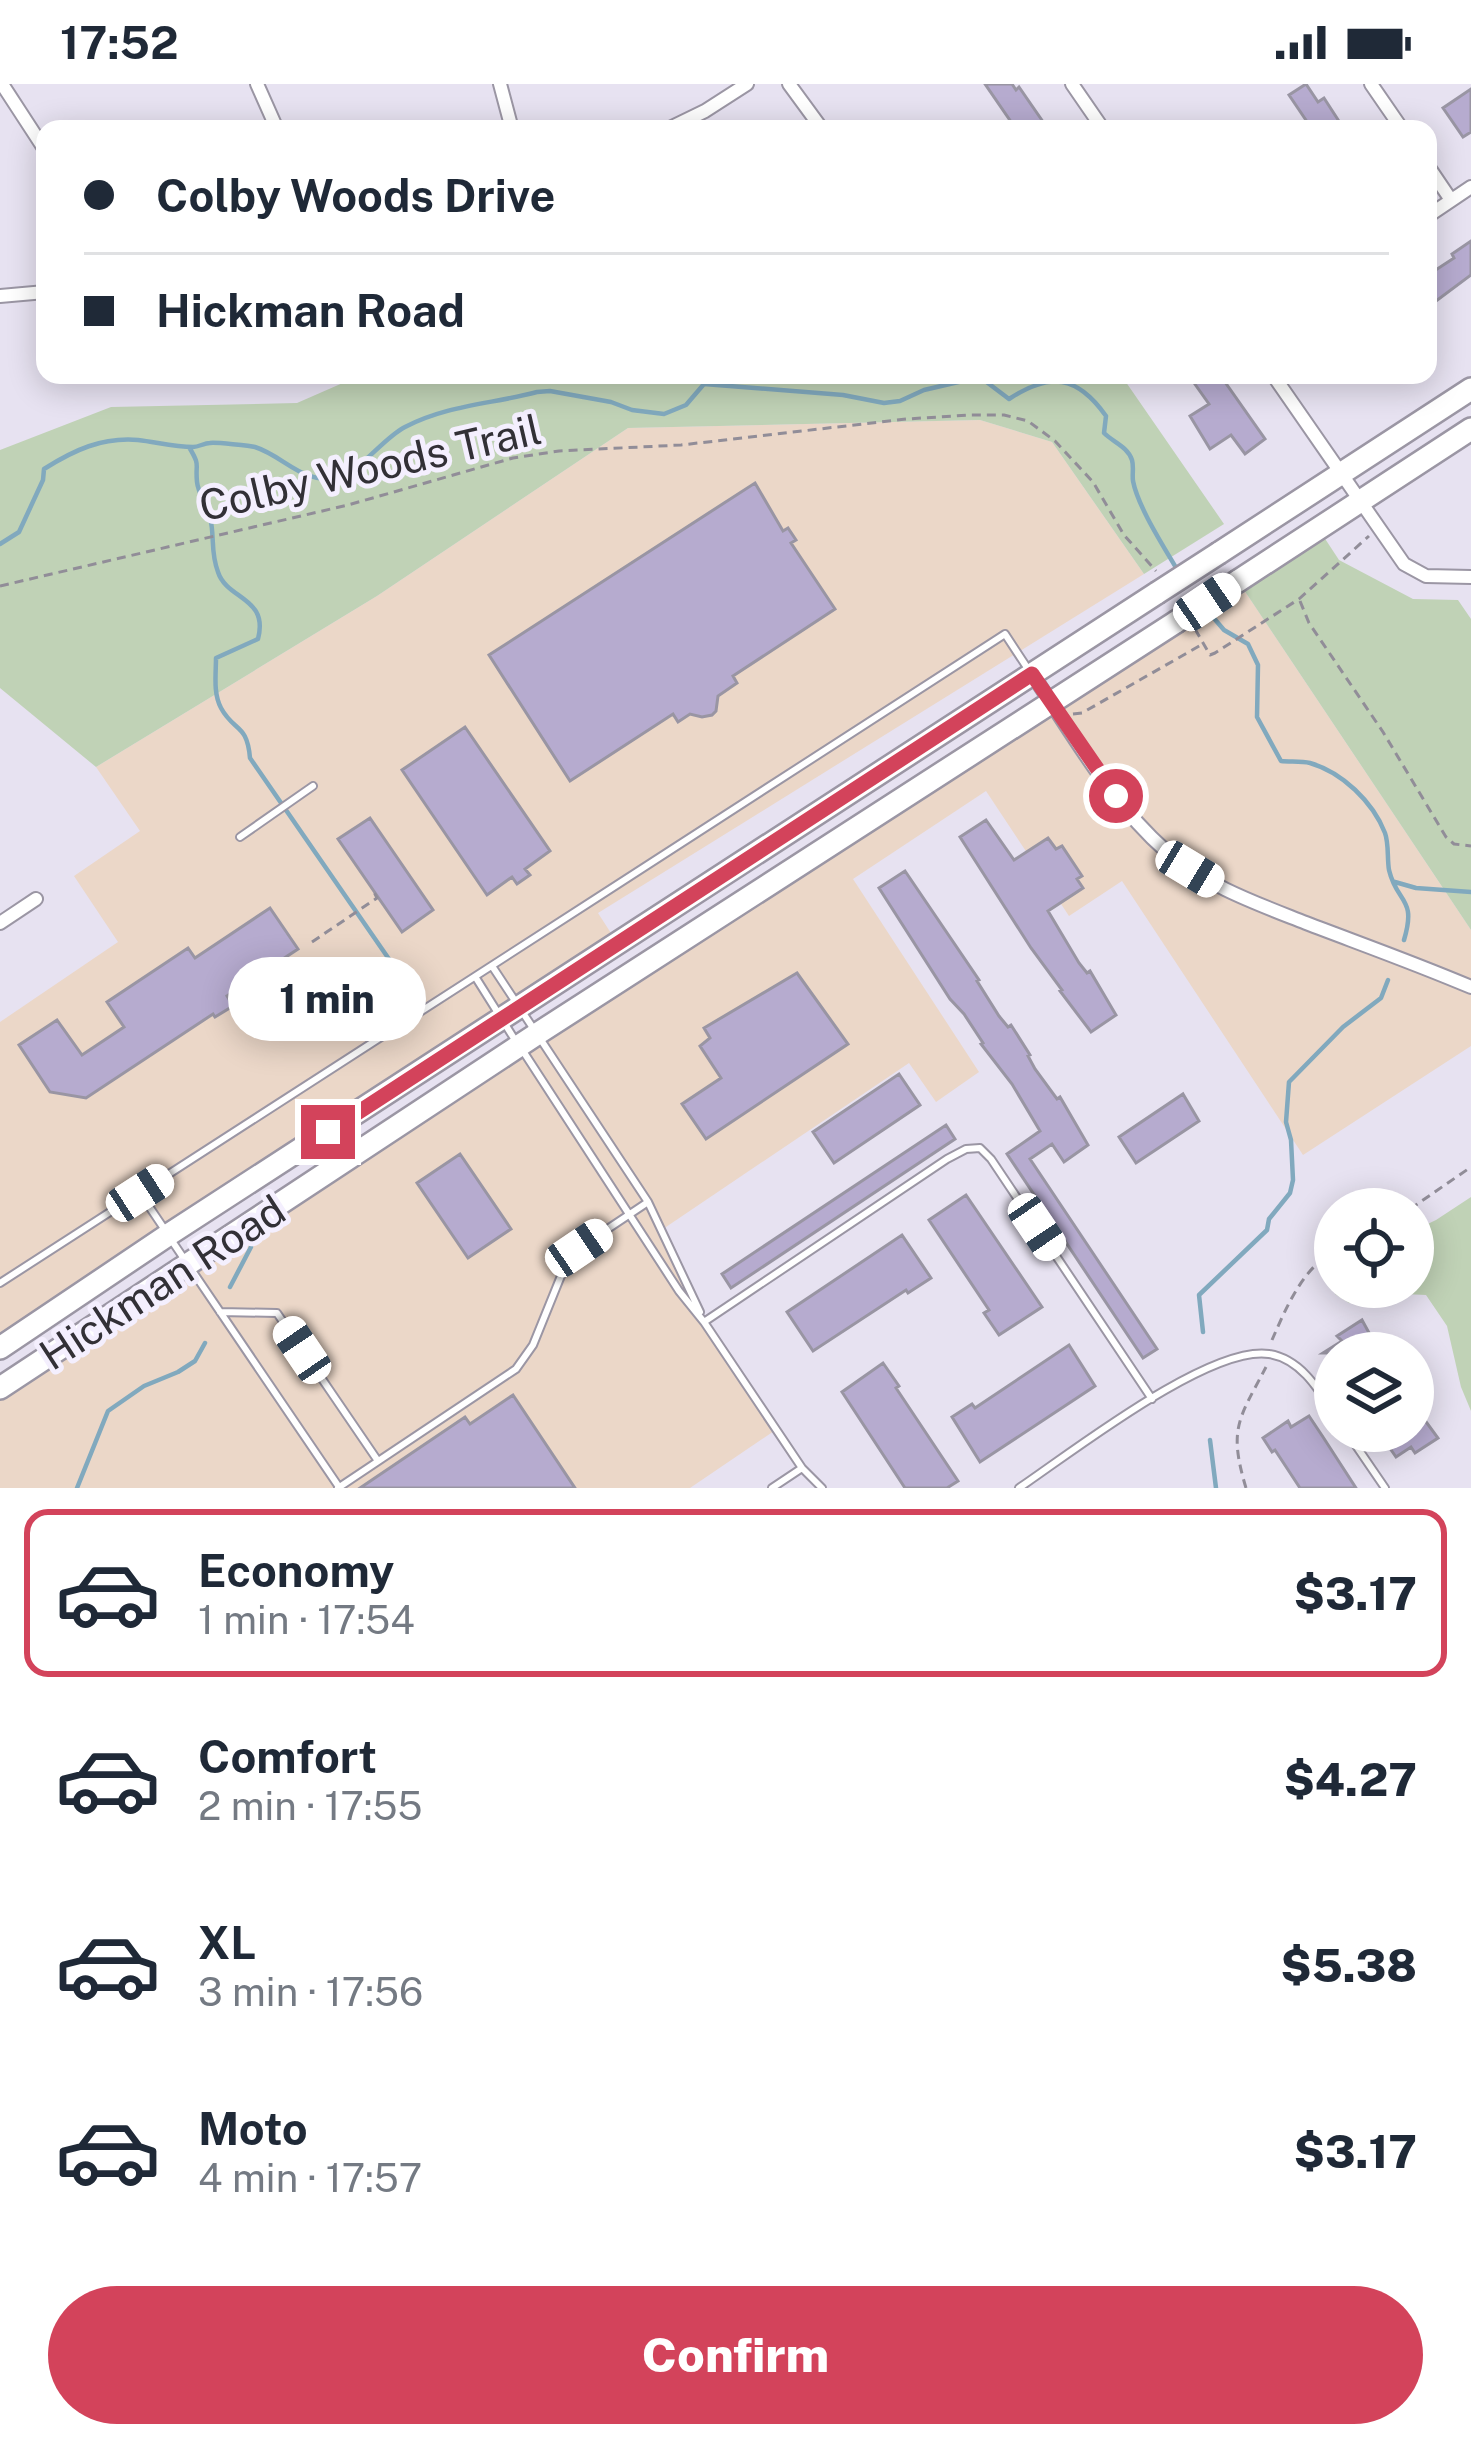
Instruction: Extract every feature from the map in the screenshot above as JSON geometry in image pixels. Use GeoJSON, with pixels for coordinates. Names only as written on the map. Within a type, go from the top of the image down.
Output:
{"type":"FeatureCollection","features":[{"type":"Feature","properties":{"kind":"main road","name":"Hickman Road"},"geometry":{"type":"LineString","coordinates":[[0,1348],[1032,674],[1158,584],[1219,554],[1471,389]]}},
{"type":"Feature","properties":{"kind":"main road","name":"Hickman Road"},"geometry":{"type":"LineString","coordinates":[[0,1388],[528,1039],[1052,703],[1185,625],[1238,581],[1471,430]]}},
{"type":"Feature","properties":{"kind":"street"},"geometry":{"type":"LineString","coordinates":[[2,84],[36,136]]}},
{"type":"Feature","properties":{"kind":"street"},"geometry":{"type":"LineString","coordinates":[[257,84],[274,120]]}},
{"type":"Feature","properties":{"kind":"street"},"geometry":{"type":"LineString","coordinates":[[500,84],[510,120]]}},
{"type":"Feature","properties":{"kind":"street"},"geometry":{"type":"LineString","coordinates":[[686,120],[747,84]]}},
{"type":"Feature","properties":{"kind":"street"},"geometry":{"type":"LineString","coordinates":[[789,84],[815,120]]}},
{"type":"Feature","properties":{"kind":"street"},"geometry":{"type":"LineString","coordinates":[[1072,84],[1097,120]]}},
{"type":"Feature","properties":{"kind":"street"},"geometry":{"type":"LineString","coordinates":[[1371,84],[1396,120]]}},
{"type":"Feature","properties":{"kind":"street"},"geometry":{"type":"LineString","coordinates":[[1437,179],[1451,200]]}},
{"type":"Feature","properties":{"kind":"street"},"geometry":{"type":"LineString","coordinates":[[1437,210],[1471,187]]}},
{"type":"Feature","properties":{"kind":"street"},"geometry":{"type":"LineString","coordinates":[[0,296],[36,293]]}},
{"type":"Feature","properties":{"kind":"street"},"geometry":{"type":"LineString","coordinates":[[1279,384],[1404,565],[1426,576],[1471,577]]}},
{"type":"Feature","properties":{"kind":"street"},"geometry":{"type":"LineString","coordinates":[[1032,674],[1116,796],[1166,851],[1190,869],[1263,906],[1471,987]]}},
{"type":"Feature","properties":{"kind":"street"},"geometry":{"type":"LineString","coordinates":[[0,923],[36,899]]}},
{"type":"Feature","properties":{"kind":"lane"},"geometry":{"type":"LineString","coordinates":[[0,1283],[1005,634],[1032,674]]}},
{"type":"Feature","properties":{"kind":"lane"},"geometry":{"type":"LineString","coordinates":[[240,837],[313,786]]}},
{"type":"Feature","properties":{"kind":"lane"},"geometry":{"type":"LineString","coordinates":[[492,966],[511,1013],[679,1292],[802,1468],[822,1488]]}},
{"type":"Feature","properties":{"kind":"lane"},"geometry":{"type":"LineString","coordinates":[[476,978],[511,1013],[648,1202],[704,1322]]}},
{"type":"Feature","properties":{"kind":"lane"},"geometry":{"type":"LineString","coordinates":[[704,1322],[946,1159],[965,1149],[980,1148],[1152,1399]]}},
{"type":"Feature","properties":{"kind":"lane"},"geometry":{"type":"LineString","coordinates":[[140,1193],[338,1488],[516,1369],[533,1345],[565,1266],[579,1248],[648,1202]]}},
{"type":"Feature","properties":{"kind":"lane"},"geometry":{"type":"LineString","coordinates":[[220,1312],[277,1313],[379,1461]]}},
{"type":"Feature","properties":{"kind":"lane"},"geometry":{"type":"LineString","coordinates":[[1019,1488],[1152,1399],[1216,1363],[1271,1354],[1314,1382]]}},
{"type":"Feature","properties":{"kind":"lane"},"geometry":{"type":"LineString","coordinates":[[1360,1452],[1385,1488]]}},
{"type":"Feature","properties":{"kind":"lane"},"geometry":{"type":"LineString","coordinates":[[772,1488],[802,1468]]}},
{"type":"Feature","properties":{"kind":"path","name":"Colby Woods Trail"},"geometry":{"type":"LineString","coordinates":[[0,586],[366,500],[513,458],[906,419],[1004,416],[1028,421],[1055,441],[1093,482],[1158,584]]}},
{"type":"Feature","properties":{"kind":"path"},"geometry":{"type":"LineString","coordinates":[[1185,625],[1210,656],[1299,599],[1377,528]]}},
{"type":"Feature","properties":{"kind":"path"},"geometry":{"type":"LineString","coordinates":[[1299,599],[1309,623],[1446,837],[1454,844],[1471,846]]}},
{"type":"Feature","properties":{"kind":"path"},"geometry":{"type":"LineString","coordinates":[[1075,713],[1203,644]]}},
{"type":"Feature","properties":{"kind":"path"},"geometry":{"type":"LineString","coordinates":[[312,942],[377,898],[371,888]]}},
{"type":"Feature","properties":{"kind":"path"},"geometry":{"type":"LineString","coordinates":[[1434,1192],[1471,1167]]}},
{"type":"Feature","properties":{"kind":"shaded area"},"geometry":{"type":"Polygon","coordinates":[[[980,420],[1052,442],[1144,574],[598,913],[618,944],[0,1348],[0,1022],[118,942],[74,876],[140,831],[96,767],[377,596],[628,428],[980,420]]]}},
{"type":"Feature","properties":{"kind":"shaded area"},"geometry":{"type":"Polygon","coordinates":[[[1238,581],[1471,930],[1471,1046],[1303,1155],[1122,881],[1069,916],[986,791],[853,879],[979,1072],[936,1102],[909,1063],[663,1229],[704,1322],[777,1429],[690,1488],[0,1488],[0,1388],[1238,581]]]}},
{"type":"Feature","properties":{"kind":"green space"},"geometry":{"type":"Polygon","coordinates":[[[340,384],[1127,384],[1224,524],[1144,574],[1052,442],[980,420],[628,428],[377,596],[96,767],[0,688],[0,450],[111,407],[297,403],[340,384]]]}},
{"type":"Feature","properties":{"kind":"green space"},"geometry":{"type":"Polygon","coordinates":[[[1318,528],[1339,560],[1413,599],[1458,600],[1471,619],[1471,930],[1238,581],[1318,528]]]}},
{"type":"Feature","properties":{"kind":"green space"},"geometry":{"type":"Polygon","coordinates":[[[1471,1197],[1471,1411],[1447,1326],[1434,1307],[1436,1220],[1471,1197]]]}},
{"type":"Feature","properties":{"kind":"building"},"geometry":{"type":"Polygon","coordinates":[[[985,84],[1019,87],[1042,120],[1010,120],[985,84]]]}},
{"type":"Feature","properties":{"kind":"building"},"geometry":{"type":"Polygon","coordinates":[[[1306,84],[1318,102],[1324,98],[1338,120],[1306,120],[1289,95],[1306,84]]]}},
{"type":"Feature","properties":{"kind":"building"},"geometry":{"type":"Polygon","coordinates":[[[1471,89],[1471,132],[1463,137],[1443,108],[1471,89]]]}},
{"type":"Feature","properties":{"kind":"building"},"geometry":{"type":"Polygon","coordinates":[[[1471,241],[1471,275],[1437,300],[1437,269],[1454,258],[1452,254],[1471,241]]]}},
{"type":"Feature","properties":{"kind":"building"},"geometry":{"type":"Polygon","coordinates":[[[1195,384],[1226,384],[1265,439],[1245,454],[1231,435],[1210,449],[1190,416],[1209,404],[1195,384]]]}},
{"type":"Feature","properties":{"kind":"building"},"geometry":{"type":"Polygon","coordinates":[[[755,483],[783,531],[788,528],[796,540],[791,543],[835,609],[733,676],[737,683],[718,696],[712,715],[690,714],[678,722],[673,714],[570,781],[489,655],[755,483]]]}},
{"type":"Feature","properties":{"kind":"building"},"geometry":{"type":"Polygon","coordinates":[[[465,727],[550,851],[525,869],[530,875],[517,884],[512,877],[487,895],[402,770],[465,727]]]}},
{"type":"Feature","properties":{"kind":"building"},"geometry":{"type":"Polygon","coordinates":[[[370,818],[433,910],[402,932],[338,839],[370,818]]]}},
{"type":"Feature","properties":{"kind":"building"},"geometry":{"type":"Polygon","coordinates":[[[986,820],[1014,860],[1048,838],[1056,849],[1062,846],[1082,876],[1077,879],[1083,888],[1048,911],[1116,1015],[1091,1032],[960,837],[986,820]]]}},
{"type":"Feature","properties":{"kind":"building"},"geometry":{"type":"Polygon","coordinates":[[[905,871],[1088,1145],[1064,1162],[1052,1144],[1030,1159],[1157,1349],[1143,1358],[1007,1154],[1040,1131],[879,888],[905,871]]]}},
{"type":"Feature","properties":{"kind":"building"},"geometry":{"type":"Polygon","coordinates":[[[270,908],[298,949],[233,987],[236,990],[227,996],[233,1006],[213,1014],[86,1098],[50,1092],[19,1045],[57,1020],[82,1055],[124,1027],[107,1002],[188,948],[195,958],[270,908]]]}},
{"type":"Feature","properties":{"kind":"building"},"geometry":{"type":"Polygon","coordinates":[[[797,973],[848,1044],[706,1139],[682,1104],[721,1078],[700,1046],[710,1038],[704,1028],[797,973]]]}},
{"type":"Feature","properties":{"kind":"building"},"geometry":{"type":"Polygon","coordinates":[[[899,1074],[920,1105],[834,1163],[813,1132],[899,1074]]]}},
{"type":"Feature","properties":{"kind":"building"},"geometry":{"type":"Polygon","coordinates":[[[1183,1094],[1199,1121],[1136,1163],[1119,1137],[1183,1094]]]}},
{"type":"Feature","properties":{"kind":"building"},"geometry":{"type":"Polygon","coordinates":[[[946,1125],[955,1139],[731,1288],[722,1274],[946,1125]]]}},
{"type":"Feature","properties":{"kind":"building"},"geometry":{"type":"Polygon","coordinates":[[[460,1154],[511,1229],[468,1258],[417,1183],[460,1154]]]}},
{"type":"Feature","properties":{"kind":"building"},"geometry":{"type":"Polygon","coordinates":[[[966,1195],[1042,1307],[999,1335],[984,1313],[989,1310],[929,1220],[966,1195]]]}},
{"type":"Feature","properties":{"kind":"building"},"geometry":{"type":"Polygon","coordinates":[[[902,1235],[931,1278],[813,1351],[787,1312],[902,1235]]]}},
{"type":"Feature","properties":{"kind":"building"},"geometry":{"type":"Polygon","coordinates":[[[1362,1320],[1369,1332],[1343,1332],[1362,1320]]]}},
{"type":"Feature","properties":{"kind":"building"},"geometry":{"type":"Polygon","coordinates":[[[1069,1345],[1095,1386],[980,1462],[952,1417],[972,1404],[975,1408],[1069,1345]]]}},
{"type":"Feature","properties":{"kind":"building"},"geometry":{"type":"Polygon","coordinates":[[[883,1363],[958,1481],[947,1488],[905,1488],[842,1392],[883,1363]]]}},
{"type":"Feature","properties":{"kind":"building"},"geometry":{"type":"Polygon","coordinates":[[[513,1395],[575,1488],[360,1488],[465,1417],[470,1424],[513,1395]]]}},
{"type":"Feature","properties":{"kind":"building"},"geometry":{"type":"Polygon","coordinates":[[[1309,1416],[1314,1424],[1314,1452],[1332,1452],[1356,1488],[1300,1488],[1263,1438],[1288,1421],[1291,1427],[1309,1416]]]}},
{"type":"Feature","properties":{"kind":"waterway"},"geometry":{"type":"LineString","coordinates":[[0,544],[19,532],[44,469],[100,443],[138,440],[186,447],[213,443],[255,447],[305,474],[327,479],[347,473],[397,432],[453,409],[550,391],[664,414],[686,405],[704,384]]}},
{"type":"Feature","properties":{"kind":"waterway"},"geometry":{"type":"LineString","coordinates":[[704,384],[843,395],[884,403],[950,384]]}},
{"type":"Feature","properties":{"kind":"waterway"},"geometry":{"type":"LineString","coordinates":[[989,384],[1009,399],[1037,384]]}},
{"type":"Feature","properties":{"kind":"waterway"},"geometry":{"type":"LineString","coordinates":[[1069,384],[1095,402],[1106,416],[1104,433],[1130,455],[1140,503],[1178,571]]}},
{"type":"Feature","properties":{"kind":"waterway"},"geometry":{"type":"LineString","coordinates":[[189,447],[210,517],[218,572],[253,607],[260,625],[258,639],[216,658],[218,702],[243,733],[250,758],[391,962],[407,1003]]}},
{"type":"Feature","properties":{"kind":"waterway"},"geometry":{"type":"LineString","coordinates":[[1206,609],[1224,630],[1248,644],[1258,665],[1257,717],[1281,761],[1310,763],[1334,773],[1380,821],[1392,881],[1407,908],[1404,940]]}},
{"type":"Feature","properties":{"kind":"waterway"},"geometry":{"type":"LineString","coordinates":[[1395,882],[1471,892]]}},
{"type":"Feature","properties":{"kind":"waterway"},"geometry":{"type":"LineString","coordinates":[[1203,1332],[1199,1295],[1267,1230],[1269,1219],[1290,1193],[1289,1082],[1343,1027],[1381,998],[1388,980]]}},
{"type":"Feature","properties":{"kind":"waterway"},"geometry":{"type":"LineString","coordinates":[[230,1287],[251,1247]]}},
{"type":"Feature","properties":{"kind":"waterway"},"geometry":{"type":"LineString","coordinates":[[77,1488],[108,1411],[144,1386],[195,1361],[205,1343]]}},
{"type":"Feature","properties":{"kind":"waterway"},"geometry":{"type":"LineString","coordinates":[[1210,1440],[1216,1488]]}},
{"type":"Feature","properties":{"kind":"route"},"geometry":{"type":"LineString","coordinates":[[328,1132],[1032,674],[1116,796]]}}]}
